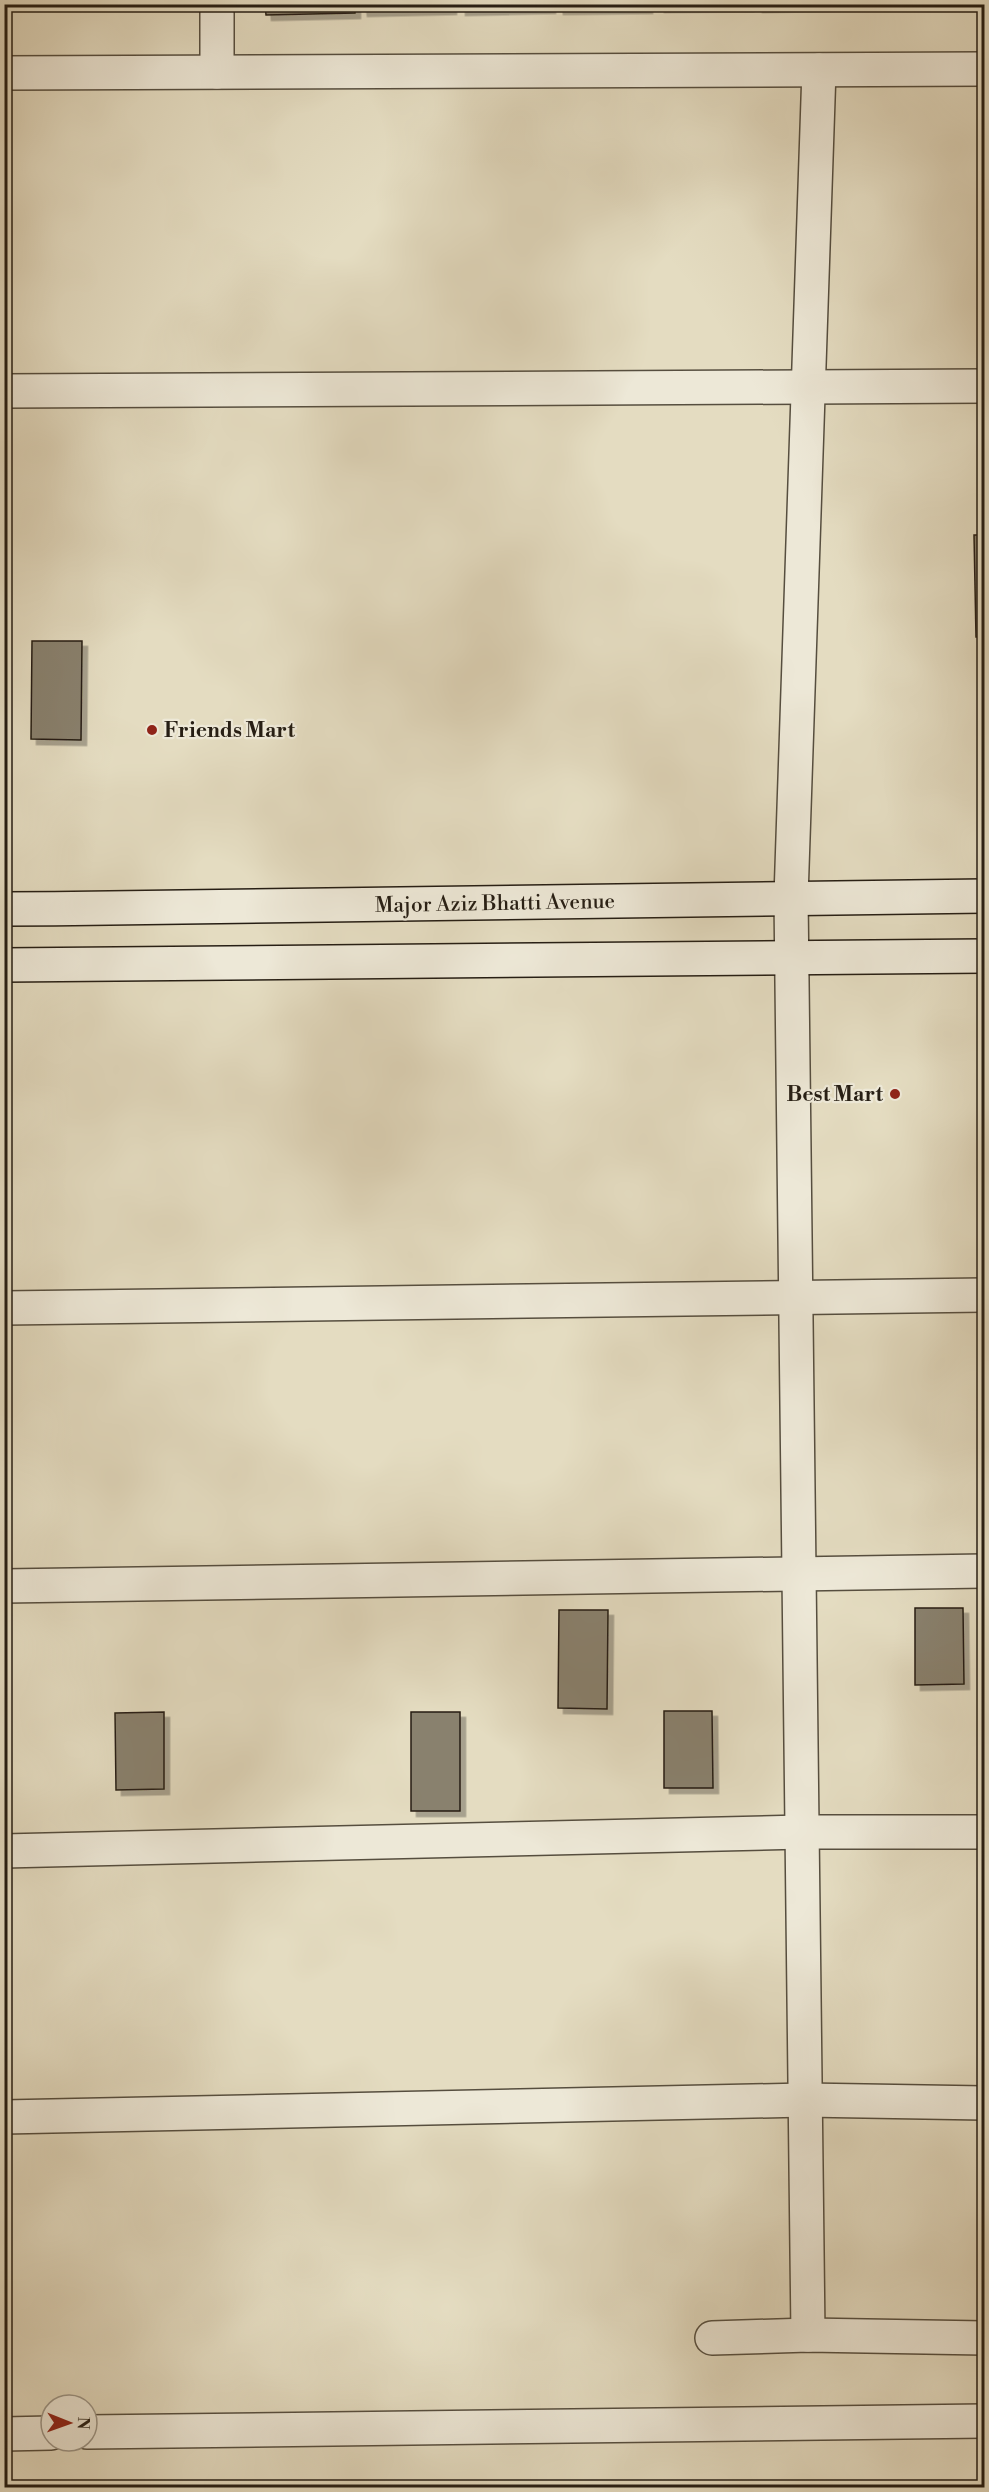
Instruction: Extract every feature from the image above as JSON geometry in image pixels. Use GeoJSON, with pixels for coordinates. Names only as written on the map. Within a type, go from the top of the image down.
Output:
{"type":"FeatureCollection","features":[{"type":"Feature","properties":{"kind":"street"},"geometry":{"type":"LineString","coordinates":[[217,72],[218,4]]}},
{"type":"Feature","properties":{"kind":"street"},"geometry":{"type":"LineString","coordinates":[[4,73],[984,69]]}},
{"type":"Feature","properties":{"kind":"street"},"geometry":{"type":"LineString","coordinates":[[808,2335],[791,897],[819,70]]}},
{"type":"Feature","properties":{"kind":"street"},"geometry":{"type":"LineString","coordinates":[[4,390],[984,386]]}},
{"type":"Feature","properties":{"kind":"street","name":"Major Aziz Bhatti Avenue"},"geometry":{"type":"LineString","coordinates":[[4,909],[298,907],[791,897],[984,896]]}},
{"type":"Feature","properties":{"kind":"street"},"geometry":{"type":"LineString","coordinates":[[4,965],[984,956]]}},
{"type":"Feature","properties":{"kind":"street"},"geometry":{"type":"LineString","coordinates":[[4,1308],[984,1295]]}},
{"type":"Feature","properties":{"kind":"street"},"geometry":{"type":"LineString","coordinates":[[4,1586],[800,1572],[984,1571]]}},
{"type":"Feature","properties":{"kind":"street"},"geometry":{"type":"LineString","coordinates":[[4,1851],[802,1832],[984,1832]]}},
{"type":"Feature","properties":{"kind":"street"},"geometry":{"type":"LineString","coordinates":[[4,2117],[805,2100],[984,2103]]}},
{"type":"Feature","properties":{"kind":"street"},"geometry":{"type":"LineString","coordinates":[[712,2338],[808,2335],[984,2338]]}},
{"type":"Feature","properties":{"kind":"street"},"geometry":{"type":"LineString","coordinates":[[99,2432],[984,2421]]}},
{"type":"Feature","properties":{"kind":"street"},"geometry":{"type":"LineString","coordinates":[[4,2434],[39,2433]]}},
{"type":"Feature","properties":{"kind":"building"},"geometry":{"type":"Polygon","coordinates":[[[265,4],[355,4],[355,13],[266,15],[265,4]]]}},
{"type":"Feature","properties":{"kind":"building"},"geometry":{"type":"Polygon","coordinates":[[[361,4],[451,4],[451,9],[362,11],[361,4]]]}},
{"type":"Feature","properties":{"kind":"building"},"geometry":{"type":"Polygon","coordinates":[[[460,4],[550,4],[550,8],[460,10],[460,4]]]}},
{"type":"Feature","properties":{"kind":"building"},"geometry":{"type":"Polygon","coordinates":[[[557,4],[647,4],[647,8],[558,9],[557,4]]]}},
{"type":"Feature","properties":{"kind":"building"},"geometry":{"type":"Polygon","coordinates":[[[659,4],[748,4],[748,6],[659,7],[659,4]]]}},
{"type":"Feature","properties":{"kind":"building"},"geometry":{"type":"Polygon","coordinates":[[[757,4],[847,4],[847,5],[757,7],[757,4]]]}},
{"type":"Feature","properties":{"kind":"building"},"geometry":{"type":"Polygon","coordinates":[[[974,535],[984,535],[984,637],[976,637],[974,535]]]}},
{"type":"Feature","properties":{"kind":"building"},"geometry":{"type":"Polygon","coordinates":[[[32,641],[82,641],[81,740],[31,739],[32,641]]]}},
{"type":"Feature","properties":{"kind":"building"},"geometry":{"type":"Polygon","coordinates":[[[915,1608],[963,1608],[964,1684],[915,1685],[915,1608]]]}},
{"type":"Feature","properties":{"kind":"building"},"geometry":{"type":"Polygon","coordinates":[[[559,1610],[608,1610],[607,1709],[558,1708],[559,1610]]]}},
{"type":"Feature","properties":{"kind":"building"},"geometry":{"type":"Polygon","coordinates":[[[664,1711],[712,1711],[713,1788],[664,1788],[664,1711]]]}},
{"type":"Feature","properties":{"kind":"building"},"geometry":{"type":"Polygon","coordinates":[[[164,1712],[164,1789],[116,1790],[115,1713],[164,1712]]]}},
{"type":"Feature","properties":{"kind":"building"},"geometry":{"type":"Polygon","coordinates":[[[411,1712],[460,1712],[460,1811],[411,1811],[411,1712]]]}},
{"type":"Feature","properties":{"kind":"place","name":"Friends Mart"},"geometry":{"type":"Point","coordinates":[152,730]}},
{"type":"Feature","properties":{"kind":"place","name":"Best Mart"},"geometry":{"type":"Point","coordinates":[895,1094]}}]}
